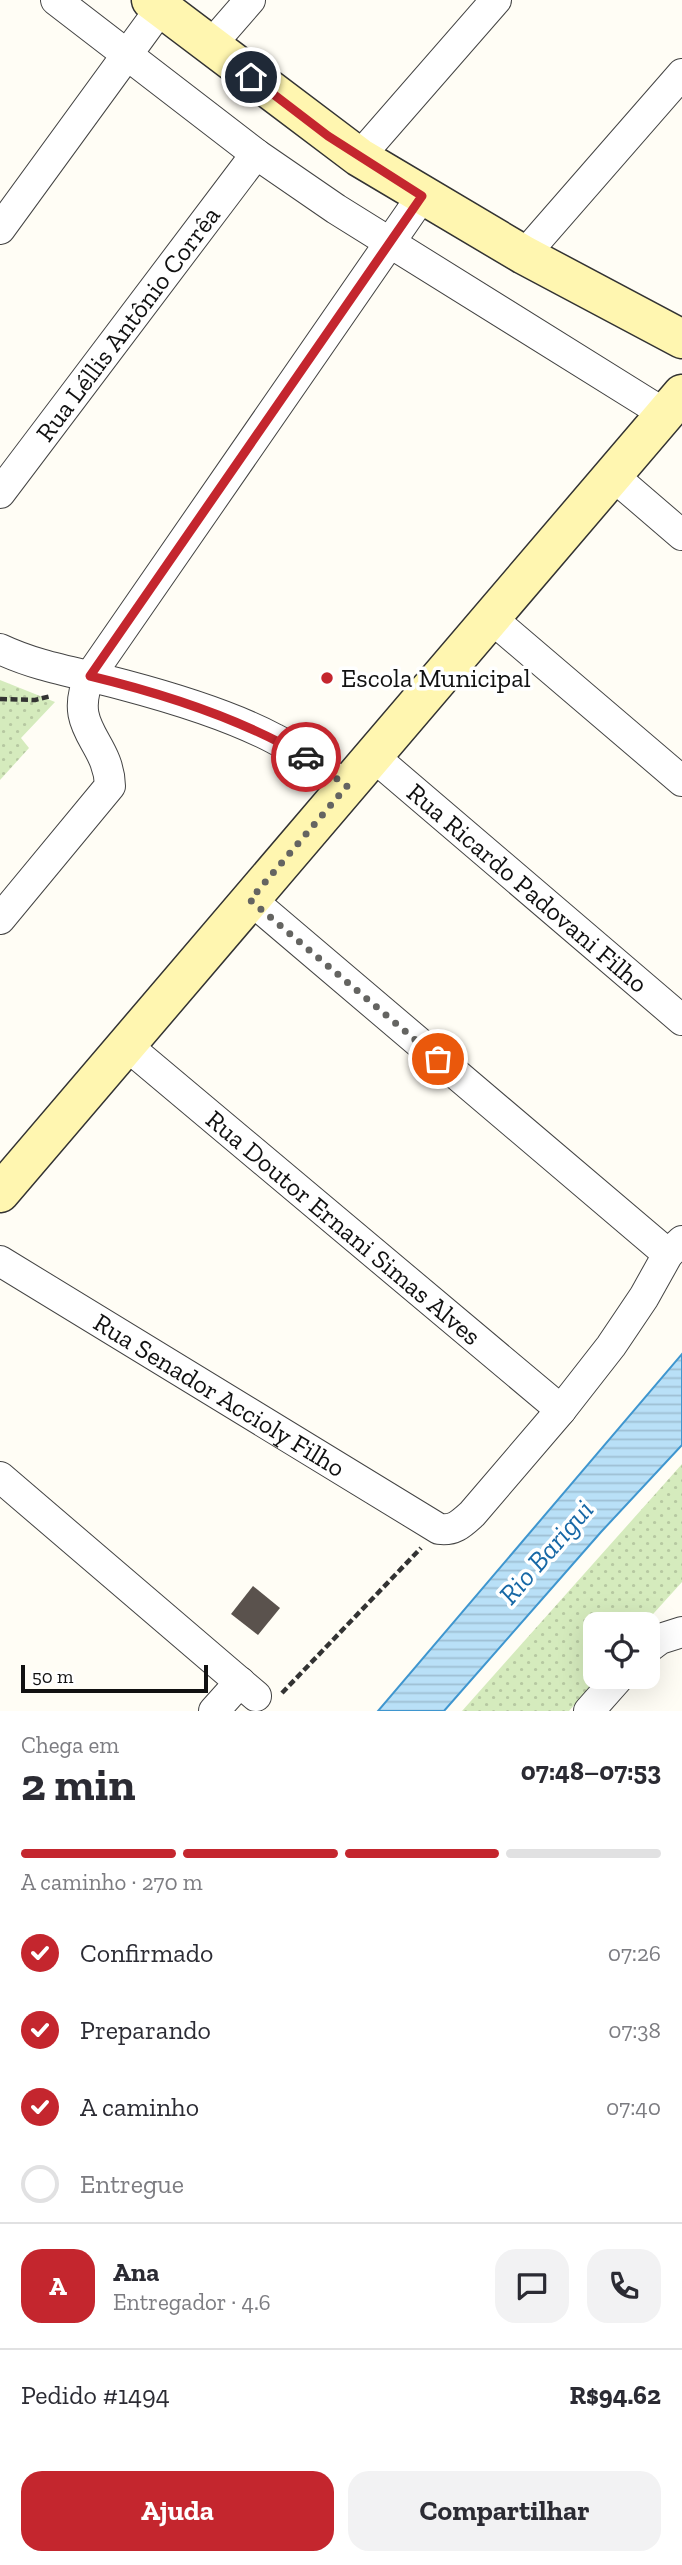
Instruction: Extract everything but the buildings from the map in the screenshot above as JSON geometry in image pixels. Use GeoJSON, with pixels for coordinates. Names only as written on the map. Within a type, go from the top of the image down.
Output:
{"type":"FeatureCollection","features":[{"type":"Feature","properties":{"kind":"street"},"geometry":{"type":"LineString","coordinates":[[0,1193],[674,404],[389,243],[256,153],[56,0]]}},
{"type":"Feature","properties":{"kind":"street"},"geometry":{"type":"LineString","coordinates":[[210,46],[250,0]]}},
{"type":"Feature","properties":{"kind":"street"},"geometry":{"type":"LineString","coordinates":[[359,157],[496,0]]}},
{"type":"Feature","properties":{"kind":"street"},"geometry":{"type":"LineString","coordinates":[[0,229],[127,55],[156,4],[359,157],[524,255],[682,339]]}},
{"type":"Feature","properties":{"kind":"street"},"geometry":{"type":"LineString","coordinates":[[524,255],[682,74]]}},
{"type":"Feature","properties":{"kind":"street","name":"Rua Léllis Antônio Corrêa"},"geometry":{"type":"LineString","coordinates":[[0,493],[256,153]]}},
{"type":"Feature","properties":{"kind":"street"},"geometry":{"type":"LineString","coordinates":[[0,919],[110,786],[106,765],[83,719],[81,703],[90,676],[422,196]]}},
{"type":"Feature","properties":{"kind":"street"},"geometry":{"type":"LineString","coordinates":[[612,475],[682,535]]}},
{"type":"Feature","properties":{"kind":"street"},"geometry":{"type":"LineString","coordinates":[[491,618],[682,781]]}},
{"type":"Feature","properties":{"kind":"street"},"geometry":{"type":"LineString","coordinates":[[0,649],[38,665],[143,690],[243,725],[274,738],[347,786]]}},
{"type":"Feature","properties":{"kind":"street","name":"Rua Ricardo Padovani Filho"},"geometry":{"type":"LineString","coordinates":[[373,756],[682,1020]]}},
{"type":"Feature","properties":{"kind":"street"},"geometry":{"type":"LineString","coordinates":[[250,900],[675,1247],[628,1322],[561,1410],[472,1514],[460,1525],[449,1530],[439,1530]]}},
{"type":"Feature","properties":{"kind":"street","name":"Rua Doutor Ernani Simas Alves"},"geometry":{"type":"LineString","coordinates":[[126,1045],[561,1410]]}},
{"type":"Feature","properties":{"kind":"street","name":"Rua Senador Accioly Filho"},"geometry":{"type":"LineString","coordinates":[[0,1261],[439,1530]]}},
{"type":"Feature","properties":{"kind":"street"},"geometry":{"type":"LineString","coordinates":[[0,1477],[258,1692],[214,1711]]}},
{"type":"Feature","properties":{"kind":"street"},"geometry":{"type":"LineString","coordinates":[[660,1639],[682,1632]]}},
{"type":"Feature","properties":{"kind":"street"},"geometry":{"type":"LineString","coordinates":[[589,1711],[608,1689]]}},
{"type":"Feature","properties":{"kind":"path"},"geometry":{"type":"LineString","coordinates":[[258,1692],[439,1530]]}},
{"type":"Feature","properties":{"kind":"green space"},"geometry":{"type":"Polygon","coordinates":[[[0,680],[55,702],[21,738],[29,748],[0,780],[0,680]]]}},
{"type":"Feature","properties":{"kind":"green space"},"geometry":{"type":"Polygon","coordinates":[[[682,1464],[682,1582],[655,1612],[583,1612],[583,1689],[588,1689],[569,1711],[462,1711],[682,1464]]]}},
{"type":"Feature","properties":{"kind":"water","name":"Rio Barigui"},"geometry":{"type":"Polygon","coordinates":[[[682,1354],[682,1445],[601,1532],[444,1711],[378,1711],[682,1354]]]}},
{"type":"Feature","properties":{"kind":"way so far"},"geometry":{"type":"LineString","coordinates":[[306,757],[347,786],[250,900],[438,1059]]}},
{"type":"Feature","properties":{"kind":"place","name":"Escola Municipal"},"geometry":{"type":"Point","coordinates":[327,678]}},
{"type":"Feature","properties":{"kind":"route"},"geometry":{"type":"LineString","coordinates":[[251,77],[328,136],[422,196],[90,676],[143,690],[220,716],[274,738],[306,757]]}}]}
